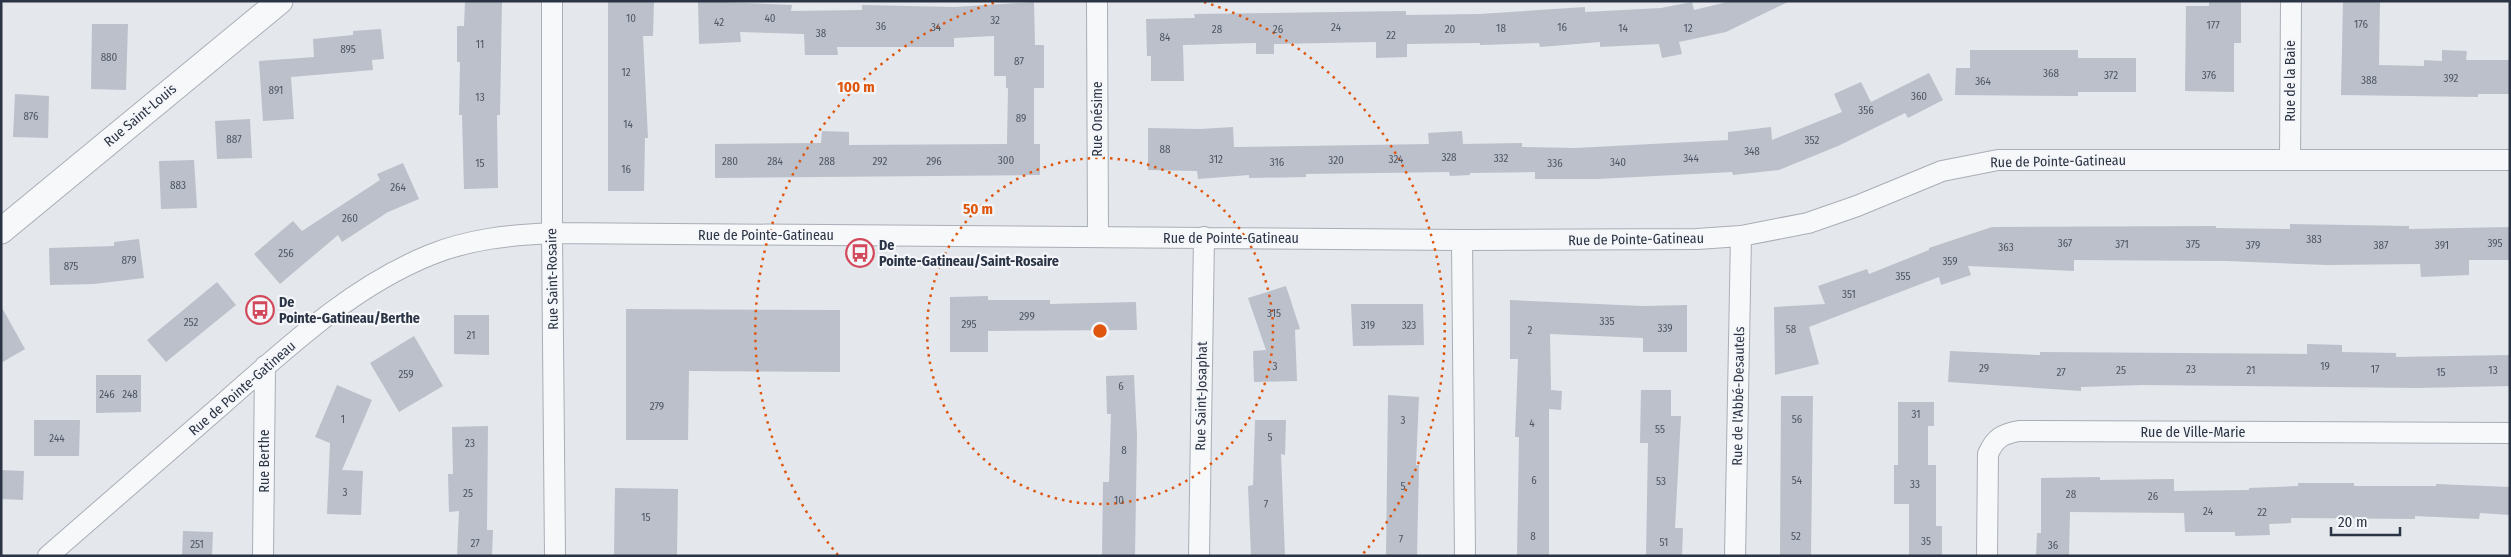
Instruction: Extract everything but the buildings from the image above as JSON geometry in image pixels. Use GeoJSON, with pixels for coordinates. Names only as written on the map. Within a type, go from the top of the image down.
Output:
{"type":"FeatureCollection","features":[{"type":"Feature","properties":{"kind":"street","name":"Rue Saint-Louis"},"geometry":{"type":"LineString","coordinates":[[1,231],[280,1]]}},
{"type":"Feature","properties":{"kind":"street","name":"Rue Saint-Rosaire"},"geometry":{"type":"LineString","coordinates":[[552,1],[552,233],[556,556]]}},
{"type":"Feature","properties":{"kind":"street","name":"Rue Onésime"},"geometry":{"type":"LineString","coordinates":[[1097,1],[1098,237]]}},
{"type":"Feature","properties":{"kind":"street","name":"Rue de la Baie"},"geometry":{"type":"LineString","coordinates":[[2290,160],[2291,1]]}},
{"type":"Feature","properties":{"kind":"street","name":"Rue de Pointe-Gatineau"},"geometry":{"type":"LineString","coordinates":[[48,556],[265,366],[342,304],[397,270],[460,244],[492,238],[552,233],[1462,240],[1697,239],[1741,236],[1831,216],[1942,171],[1998,160],[2510,160]]}},
{"type":"Feature","properties":{"kind":"street","name":"Rue de l'Abbé-Desautels"},"geometry":{"type":"LineString","coordinates":[[1735,556],[1741,236]]}},
{"type":"Feature","properties":{"kind":"street","name":"Rue Saint-Josaphat"},"geometry":{"type":"LineString","coordinates":[[1199,556],[1204,237]]}},
{"type":"Feature","properties":{"kind":"street"},"geometry":{"type":"LineString","coordinates":[[1462,240],[1465,556]]}},
{"type":"Feature","properties":{"kind":"street","name":"Rue Berthe"},"geometry":{"type":"LineString","coordinates":[[263,556],[265,366]]}},
{"type":"Feature","properties":{"kind":"street","name":"Rue de Ville-Marie"},"geometry":{"type":"LineString","coordinates":[[1987,556],[1988,454],[1993,443],[2002,434],[2019,431],[2510,433]]}},
{"type":"Feature","properties":{"kind":"place","name":"De Pointe-Gatineau/Saint-Rosaire"},"geometry":{"type":"Point","coordinates":[860,253]}},
{"type":"Feature","properties":{"kind":"place","name":"De Pointe-Gatineau/Berthe"},"geometry":{"type":"Point","coordinates":[260,310]}}]}
